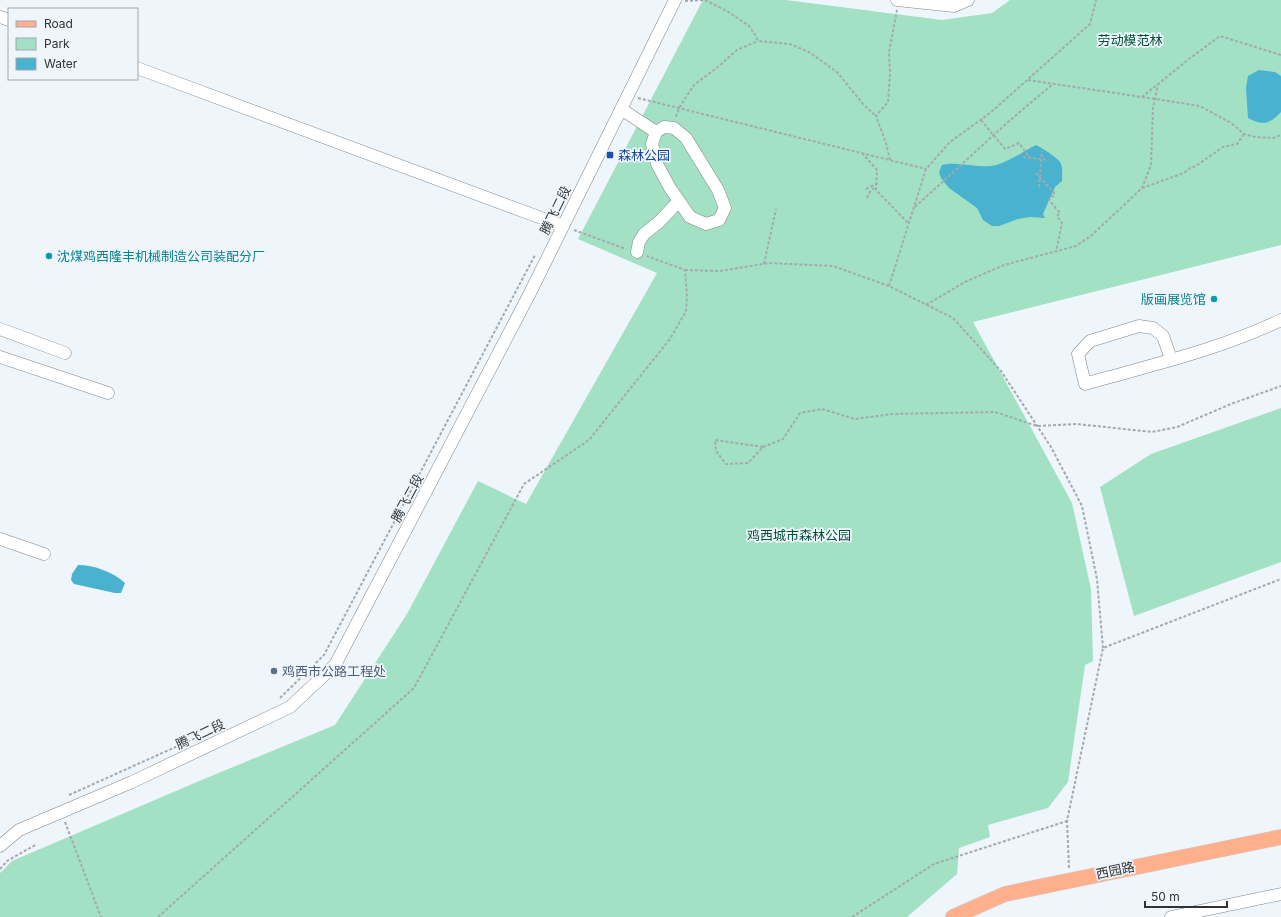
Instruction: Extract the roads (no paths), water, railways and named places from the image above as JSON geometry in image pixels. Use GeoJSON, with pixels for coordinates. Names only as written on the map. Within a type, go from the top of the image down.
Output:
{"type":"FeatureCollection","features":[{"type":"Feature","properties":{"kind":"main road","name":"西园路"},"geometry":{"type":"LineString","coordinates":[[953,917],[1005,894],[1281,837]]}},
{"type":"Feature","properties":{"kind":"street"},"geometry":{"type":"LineString","coordinates":[[898,0],[954,6],[968,0]]}},
{"type":"Feature","properties":{"kind":"street","name":"腾飞二段"},"geometry":{"type":"LineString","coordinates":[[0,846],[19,830],[132,782],[290,707],[335,665],[526,302],[674,1]]}},
{"type":"Feature","properties":{"kind":"street"},"geometry":{"type":"LineString","coordinates":[[138,68],[563,226]]}},
{"type":"Feature","properties":{"kind":"street"},"geometry":{"type":"LineString","coordinates":[[621,109],[656,132]]}},
{"type":"Feature","properties":{"kind":"street"},"geometry":{"type":"LineString","coordinates":[[664,127],[674,128],[686,138],[718,190],[725,208],[719,220],[706,224],[690,217],[670,188],[657,164],[652,144],[656,132],[664,127]]}},
{"type":"Feature","properties":{"kind":"street"},"geometry":{"type":"LineString","coordinates":[[637,252],[644,234],[659,222],[679,201]]}},
{"type":"Feature","properties":{"kind":"street"},"geometry":{"type":"LineString","coordinates":[[1171,359],[1163,336],[1153,328],[1138,326],[1090,340],[1078,354],[1085,384],[1230,342],[1281,320]]}},
{"type":"Feature","properties":{"kind":"street"},"geometry":{"type":"LineString","coordinates":[[0,329],[65,353]]}},
{"type":"Feature","properties":{"kind":"street"},"geometry":{"type":"LineString","coordinates":[[0,357],[108,393]]}},
{"type":"Feature","properties":{"kind":"street"},"geometry":{"type":"LineString","coordinates":[[0,539],[44,554]]}},
{"type":"Feature","properties":{"kind":"street"},"geometry":{"type":"LineString","coordinates":[[1171,917],[1281,894]]}},
{"type":"Feature","properties":{"kind":"water"},"geometry":{"type":"Polygon","coordinates":[[[1259,70],[1275,72],[1281,76],[1281,112],[1273,119],[1262,123],[1248,118],[1246,88],[1248,76],[1259,70]]]}},
{"type":"Feature","properties":{"kind":"water"},"geometry":{"type":"Polygon","coordinates":[[[1036,145],[1058,159],[1062,168],[1062,181],[1055,187],[1043,214],[1045,218],[1030,217],[1018,219],[999,226],[992,226],[983,220],[977,208],[949,188],[941,178],[939,172],[942,165],[948,164],[979,166],[996,165],[1036,145]]]}},
{"type":"Feature","properties":{"kind":"water"},"geometry":{"type":"Polygon","coordinates":[[[78,565],[84,565],[109,572],[120,579],[125,583],[121,593],[74,584],[71,580],[72,574],[78,565]]]}},
{"type":"Feature","properties":{"kind":"place","name":"森林公园"},"geometry":{"type":"Point","coordinates":[610,155]}},
{"type":"Feature","properties":{"kind":"place","name":"沈煤鸡西隆丰机械制造公司装配分厂"},"geometry":{"type":"Point","coordinates":[49,256]}},
{"type":"Feature","properties":{"kind":"place","name":"版画展览馆"},"geometry":{"type":"Point","coordinates":[1214,299]}},
{"type":"Feature","properties":{"kind":"place","name":"鸡西市公路工程处"},"geometry":{"type":"Point","coordinates":[274,671]}},
{"type":"Feature","properties":{"kind":"park label","name":"劳动模范林"},"geometry":{"type":"Point","coordinates":[1130,40]}},
{"type":"Feature","properties":{"kind":"park label","name":"鸡西城市森林公园"},"geometry":{"type":"Point","coordinates":[799,535]}}]}
